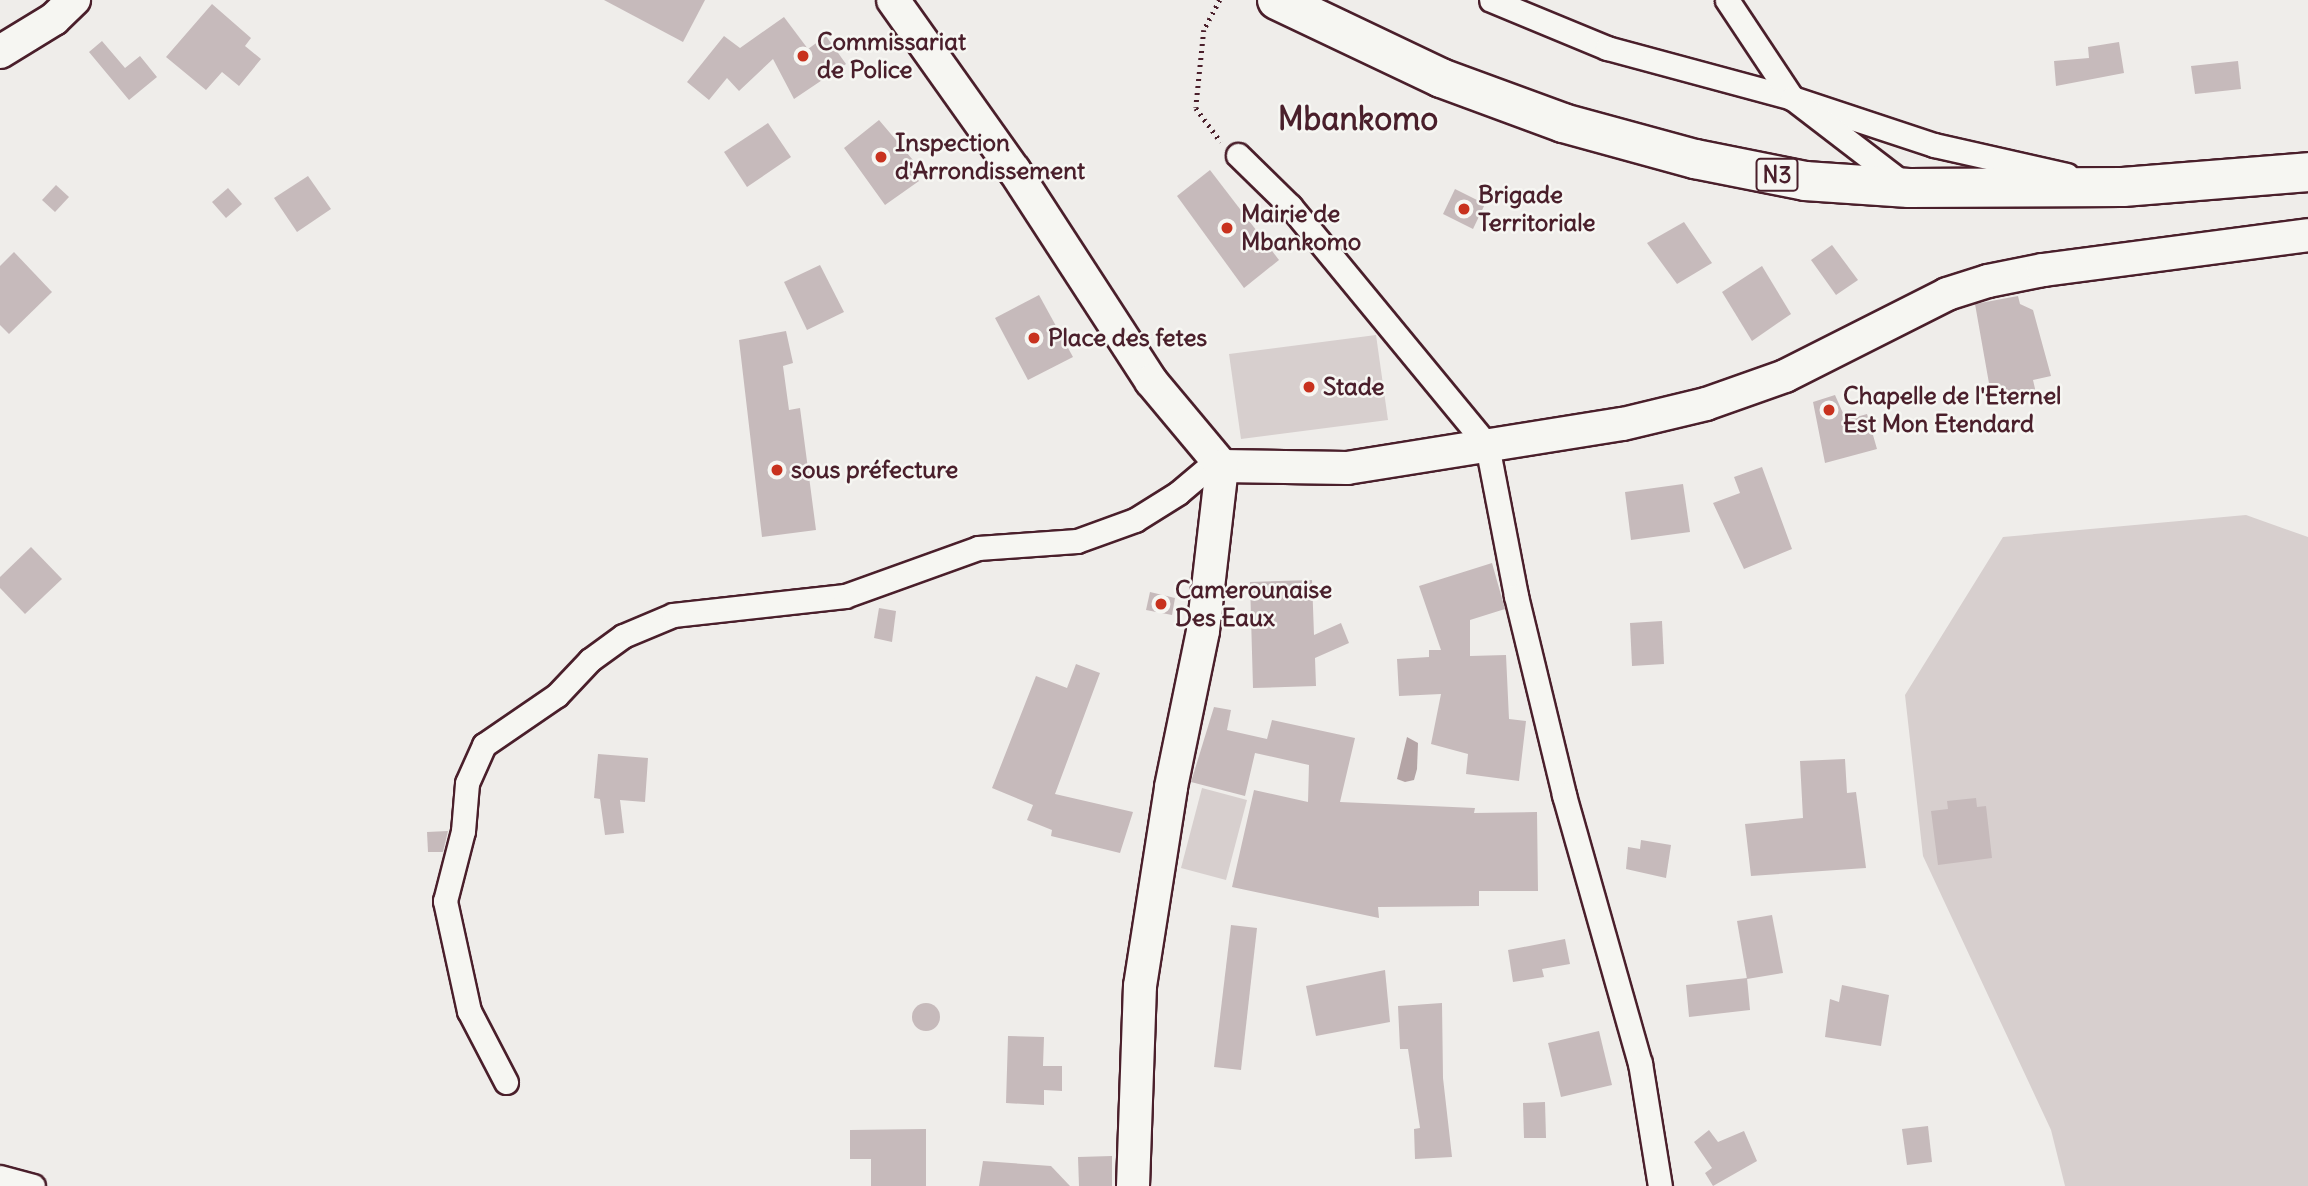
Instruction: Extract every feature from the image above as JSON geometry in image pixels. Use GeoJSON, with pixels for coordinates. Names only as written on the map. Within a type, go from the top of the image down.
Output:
{"type":"FeatureCollection","features":[{"type":"Feature","properties":{"kind":"highway","name":"N3"},"geometry":{"type":"LineString","coordinates":[[1277,0],[1441,78],[1563,123],[1695,159],[1805,181],[1909,188],[2010,184],[2123,187],[2308,172]]}},
{"type":"Feature","properties":{"kind":"street"},"geometry":{"type":"LineString","coordinates":[[0,52],[54,19],[75,0]]}},
{"type":"Feature","properties":{"kind":"street"},"geometry":{"type":"LineString","coordinates":[[894,0],[1014,170],[1151,381],[1219,463],[1203,631],[1168,801],[1142,974],[1133,1186]]}},
{"type":"Feature","properties":{"kind":"street"},"geometry":{"type":"LineString","coordinates":[[1491,0],[1607,48],[1791,98],[1934,145],[2123,187]]}},
{"type":"Feature","properties":{"kind":"street"},"geometry":{"type":"LineString","coordinates":[[1727,0],[1791,98],[1909,188]]}},
{"type":"Feature","properties":{"kind":"street"},"geometry":{"type":"LineString","coordinates":[[1238,155],[1290,206],[1487,445],[1516,596],[1564,795],[1640,1063],[1661,1186]]}},
{"type":"Feature","properties":{"kind":"street"},"geometry":{"type":"LineString","coordinates":[[506,1082],[469,1011],[445,901],[463,831],[467,783],[484,746],[557,695],[590,660],[623,636],[673,615],[845,596],[978,548],[1077,541],[1135,520],[1219,463],[1347,468],[1623,424],[1706,404],[1785,376],[1947,294],[1989,281],[2043,270],[2308,235]]}},
{"type":"Feature","properties":{"kind":"street"},"geometry":{"type":"LineString","coordinates":[[0,1177],[33,1186]]}},
{"type":"Feature","properties":{"kind":"path"},"geometry":{"type":"LineString","coordinates":[[1220,0],[1204,30],[1196,108],[1218,138],[1238,155]]}},
{"type":"Feature","properties":{"kind":"shaded area","name":"Stade"},"geometry":{"type":"Polygon","coordinates":[[[1376,335],[1388,420],[1241,439],[1229,354],[1376,335]]]}},
{"type":"Feature","properties":{"kind":"shaded area"},"geometry":{"type":"Polygon","coordinates":[[[2246,515],[2308,537],[2308,1186],[2065,1186],[2051,1130],[1923,856],[1905,695],[2003,537],[2246,515]]]}},
{"type":"Feature","properties":{"kind":"shaded area"},"geometry":{"type":"Polygon","coordinates":[[[1407,737],[1418,743],[1417,769],[1414,780],[1405,782],[1397,779],[1407,737]]]}},
{"type":"Feature","properties":{"kind":"shaded area"},"geometry":{"type":"Polygon","coordinates":[[[1202,788],[1247,800],[1226,880],[1181,868],[1202,788]]]}},
{"type":"Feature","properties":{"kind":"building"},"geometry":{"type":"Polygon","coordinates":[[[604,0],[705,0],[683,42],[604,0]]]}},
{"type":"Feature","properties":{"kind":"building"},"geometry":{"type":"Polygon","coordinates":[[[212,4],[251,38],[245,46],[261,59],[239,86],[222,72],[206,90],[166,57],[212,4]]]}},
{"type":"Feature","properties":{"kind":"building"},"geometry":{"type":"Polygon","coordinates":[[[784,17],[808,49],[826,36],[846,64],[794,99],[773,59],[739,91],[727,78],[709,100],[687,82],[724,36],[740,48],[784,17]]]}},
{"type":"Feature","properties":{"kind":"building"},"geometry":{"type":"Polygon","coordinates":[[[102,41],[125,68],[140,56],[157,77],[129,100],[89,52],[102,41]]]}},
{"type":"Feature","properties":{"kind":"building"},"geometry":{"type":"Polygon","coordinates":[[[2119,42],[2124,73],[2056,86],[2054,61],[2089,58],[2088,47],[2119,42]]]}},
{"type":"Feature","properties":{"kind":"building"},"geometry":{"type":"Polygon","coordinates":[[[2238,61],[2241,89],[2195,94],[2191,66],[2238,61]]]}},
{"type":"Feature","properties":{"kind":"building","name":"Inspection d'Arrondissement"},"geometry":{"type":"Polygon","coordinates":[[[879,120],[918,166],[911,171],[919,181],[885,205],[844,148],[879,120]]]}},
{"type":"Feature","properties":{"kind":"building"},"geometry":{"type":"Polygon","coordinates":[[[768,123],[791,157],[747,187],[724,152],[768,123]]]}},
{"type":"Feature","properties":{"kind":"building","name":"Mairie de Mbankomo"},"geometry":{"type":"Polygon","coordinates":[[[1210,170],[1279,260],[1244,288],[1177,196],[1210,170]]]}},
{"type":"Feature","properties":{"kind":"building"},"geometry":{"type":"Polygon","coordinates":[[[308,176],[331,209],[297,232],[274,198],[308,176]]]}},
{"type":"Feature","properties":{"kind":"building"},"geometry":{"type":"Polygon","coordinates":[[[56,185],[69,197],[55,212],[42,200],[56,185]]]}},
{"type":"Feature","properties":{"kind":"building"},"geometry":{"type":"Polygon","coordinates":[[[228,188],[242,204],[226,218],[212,202],[228,188]]]}},
{"type":"Feature","properties":{"kind":"building","name":"Brigade Territoriale"},"geometry":{"type":"Polygon","coordinates":[[[1455,189],[1485,204],[1473,229],[1443,214],[1455,189]]]}},
{"type":"Feature","properties":{"kind":"building"},"geometry":{"type":"Polygon","coordinates":[[[1684,222],[1712,263],[1677,284],[1647,243],[1684,222]]]}},
{"type":"Feature","properties":{"kind":"building"},"geometry":{"type":"Polygon","coordinates":[[[1832,245],[1858,280],[1836,295],[1811,260],[1832,245]]]}},
{"type":"Feature","properties":{"kind":"building"},"geometry":{"type":"Polygon","coordinates":[[[14,252],[52,292],[9,334],[0,325],[0,266],[14,252]]]}},
{"type":"Feature","properties":{"kind":"building"},"geometry":{"type":"Polygon","coordinates":[[[820,265],[844,312],[807,330],[784,282],[820,265]]]}},
{"type":"Feature","properties":{"kind":"building"},"geometry":{"type":"Polygon","coordinates":[[[1762,266],[1791,314],[1752,341],[1722,292],[1762,266]]]}},
{"type":"Feature","properties":{"kind":"building","name":"Place des fetes"},"geometry":{"type":"Polygon","coordinates":[[[1039,295],[1073,357],[1028,380],[995,318],[1039,295]]]}},
{"type":"Feature","properties":{"kind":"building"},"geometry":{"type":"Polygon","coordinates":[[[2018,296],[2020,304],[2033,310],[2051,376],[2033,380],[2036,393],[2002,400],[2000,387],[1990,389],[1975,304],[2018,296]]]}},
{"type":"Feature","properties":{"kind":"building","name":"sous préfecture"},"geometry":{"type":"Polygon","coordinates":[[[786,331],[793,363],[783,366],[789,410],[800,408],[816,530],[762,537],[739,340],[786,331]]]}},
{"type":"Feature","properties":{"kind":"building"},"geometry":{"type":"Polygon","coordinates":[[[1835,395],[1846,420],[1867,414],[1877,449],[1825,463],[1813,402],[1835,395]]]}},
{"type":"Feature","properties":{"kind":"building"},"geometry":{"type":"Polygon","coordinates":[[[1762,467],[1792,549],[1744,569],[1713,503],[1740,493],[1734,477],[1762,467]]]}},
{"type":"Feature","properties":{"kind":"building"},"geometry":{"type":"Polygon","coordinates":[[[1683,484],[1690,532],[1631,540],[1625,492],[1683,484]]]}},
{"type":"Feature","properties":{"kind":"building"},"geometry":{"type":"Polygon","coordinates":[[[31,547],[62,579],[25,614],[0,588],[0,577],[31,547]]]}},
{"type":"Feature","properties":{"kind":"building"},"geometry":{"type":"Polygon","coordinates":[[[1492,563],[1505,609],[1470,620],[1470,656],[1506,655],[1509,719],[1526,721],[1519,781],[1466,774],[1468,754],[1431,744],[1441,694],[1399,696],[1397,659],[1429,657],[1429,650],[1441,650],[1419,586],[1492,563]]]}},
{"type":"Feature","properties":{"kind":"building"},"geometry":{"type":"Polygon","coordinates":[[[1312,580],[1314,635],[1341,623],[1349,643],[1315,658],[1316,686],[1253,688],[1250,582],[1312,580]]]}},
{"type":"Feature","properties":{"kind":"building","name":"Camerounaise Des Eaux"},"geometry":{"type":"Polygon","coordinates":[[[1150,592],[1175,598],[1172,615],[1146,610],[1150,592]]]}},
{"type":"Feature","properties":{"kind":"building"},"geometry":{"type":"Polygon","coordinates":[[[879,608],[896,611],[892,642],[874,638],[879,608]]]}},
{"type":"Feature","properties":{"kind":"building"},"geometry":{"type":"Polygon","coordinates":[[[1662,621],[1664,664],[1632,666],[1630,623],[1662,621]]]}},
{"type":"Feature","properties":{"kind":"building"},"geometry":{"type":"Polygon","coordinates":[[[1076,664],[1100,673],[1055,794],[1133,812],[1120,853],[1051,836],[1052,830],[1027,820],[1033,805],[992,788],[1036,676],[1067,688],[1076,664]]]}},
{"type":"Feature","properties":{"kind":"building"},"geometry":{"type":"Polygon","coordinates":[[[1214,707],[1231,710],[1227,730],[1267,739],[1272,720],[1355,738],[1340,802],[1475,808],[1474,813],[1537,812],[1538,891],[1479,891],[1479,906],[1378,907],[1379,918],[1232,887],[1254,790],[1308,802],[1309,765],[1255,753],[1245,796],[1191,782],[1214,707]]]}},
{"type":"Feature","properties":{"kind":"building"},"geometry":{"type":"Polygon","coordinates":[[[598,754],[648,758],[645,802],[620,800],[624,833],[605,835],[600,799],[594,798],[598,754]]]}},
{"type":"Feature","properties":{"kind":"building"},"geometry":{"type":"Polygon","coordinates":[[[1845,759],[1847,793],[1856,792],[1866,868],[1751,876],[1745,824],[1803,818],[1800,761],[1845,759]]]}},
{"type":"Feature","properties":{"kind":"building"},"geometry":{"type":"Polygon","coordinates":[[[1976,798],[1977,807],[1986,806],[1992,858],[1938,865],[1931,811],[1948,809],[1947,801],[1976,798]]]}},
{"type":"Feature","properties":{"kind":"building"},"geometry":{"type":"Polygon","coordinates":[[[448,831],[443,852],[428,852],[427,832],[448,831]]]}},
{"type":"Feature","properties":{"kind":"building"},"geometry":{"type":"Polygon","coordinates":[[[1641,840],[1671,845],[1666,878],[1626,869],[1628,847],[1640,849],[1641,840]]]}},
{"type":"Feature","properties":{"kind":"building"},"geometry":{"type":"Polygon","coordinates":[[[1772,915],[1783,973],[1747,979],[1737,921],[1772,915]]]}},
{"type":"Feature","properties":{"kind":"building"},"geometry":{"type":"Polygon","coordinates":[[[1231,925],[1257,928],[1241,1070],[1214,1067],[1231,925]]]}},
{"type":"Feature","properties":{"kind":"building"},"geometry":{"type":"Polygon","coordinates":[[[1565,939],[1570,964],[1542,969],[1544,977],[1513,982],[1508,950],[1565,939]]]}},
{"type":"Feature","properties":{"kind":"building"},"geometry":{"type":"Polygon","coordinates":[[[1385,970],[1390,1022],[1316,1036],[1306,986],[1385,970]]]}},
{"type":"Feature","properties":{"kind":"building"},"geometry":{"type":"Polygon","coordinates":[[[1747,978],[1750,1010],[1689,1017],[1686,985],[1747,978]]]}},
{"type":"Feature","properties":{"kind":"building"},"geometry":{"type":"Polygon","coordinates":[[[1842,985],[1889,995],[1881,1046],[1825,1037],[1830,999],[1839,1002],[1842,985]]]}},
{"type":"Feature","properties":{"kind":"building"},"geometry":{"type":"Polygon","coordinates":[[[926,1003],[936,1007],[940,1017],[936,1027],[926,1031],[916,1027],[912,1017],[916,1007],[926,1003]]]}},
{"type":"Feature","properties":{"kind":"building"},"geometry":{"type":"Polygon","coordinates":[[[1442,1003],[1443,1078],[1452,1157],[1415,1159],[1414,1129],[1420,1128],[1408,1049],[1400,1049],[1398,1006],[1442,1003]]]}},
{"type":"Feature","properties":{"kind":"building"},"geometry":{"type":"Polygon","coordinates":[[[1599,1031],[1612,1085],[1561,1097],[1548,1043],[1599,1031]]]}},
{"type":"Feature","properties":{"kind":"building"},"geometry":{"type":"Polygon","coordinates":[[[1008,1036],[1044,1037],[1043,1066],[1062,1066],[1062,1091],[1044,1090],[1044,1105],[1006,1103],[1008,1036]]]}},
{"type":"Feature","properties":{"kind":"building"},"geometry":{"type":"Polygon","coordinates":[[[1545,1102],[1546,1138],[1524,1138],[1523,1103],[1545,1102]]]}},
{"type":"Feature","properties":{"kind":"building"},"geometry":{"type":"Polygon","coordinates":[[[1928,1126],[1932,1162],[1907,1165],[1902,1129],[1928,1126]]]}},
{"type":"Feature","properties":{"kind":"building"},"geometry":{"type":"Polygon","coordinates":[[[926,1129],[926,1186],[871,1186],[871,1159],[850,1159],[850,1130],[926,1129]]]}},
{"type":"Feature","properties":{"kind":"building"},"geometry":{"type":"Polygon","coordinates":[[[1709,1130],[1718,1142],[1744,1131],[1757,1161],[1713,1186],[1705,1173],[1712,1168],[1694,1142],[1709,1130]]]}},
{"type":"Feature","properties":{"kind":"building"},"geometry":{"type":"Polygon","coordinates":[[[1112,1156],[1112,1186],[1079,1186],[1078,1157],[1112,1156]]]}},
{"type":"Feature","properties":{"kind":"building"},"geometry":{"type":"Polygon","coordinates":[[[983,1161],[1051,1166],[1070,1186],[979,1186],[983,1161]]]}},
{"type":"Feature","properties":{"kind":"place","name":"Commissariat de Police"},"geometry":{"type":"Point","coordinates":[803,56]}},
{"type":"Feature","properties":{"kind":"place","name":"Inspection d'Arrondissement"},"geometry":{"type":"Point","coordinates":[881,157]}},
{"type":"Feature","properties":{"kind":"place","name":"Brigade Territoriale"},"geometry":{"type":"Point","coordinates":[1464,209]}},
{"type":"Feature","properties":{"kind":"place","name":"Mairie de Mbankomo"},"geometry":{"type":"Point","coordinates":[1227,228]}},
{"type":"Feature","properties":{"kind":"place","name":"Place des fetes"},"geometry":{"type":"Point","coordinates":[1034,338]}},
{"type":"Feature","properties":{"kind":"place","name":"Stade"},"geometry":{"type":"Point","coordinates":[1309,387]}},
{"type":"Feature","properties":{"kind":"place","name":"Chapelle de l'Eternel Est Mon Etendard"},"geometry":{"type":"Point","coordinates":[1829,410]}},
{"type":"Feature","properties":{"kind":"place","name":"sous préfecture"},"geometry":{"type":"Point","coordinates":[777,470]}},
{"type":"Feature","properties":{"kind":"place","name":"Camerounaise Des Eaux"},"geometry":{"type":"Point","coordinates":[1161,604]}},
{"type":"Feature","properties":{"kind":"district","name":"Mbankomo"},"geometry":{"type":"Point","coordinates":[1358,119]}}]}
